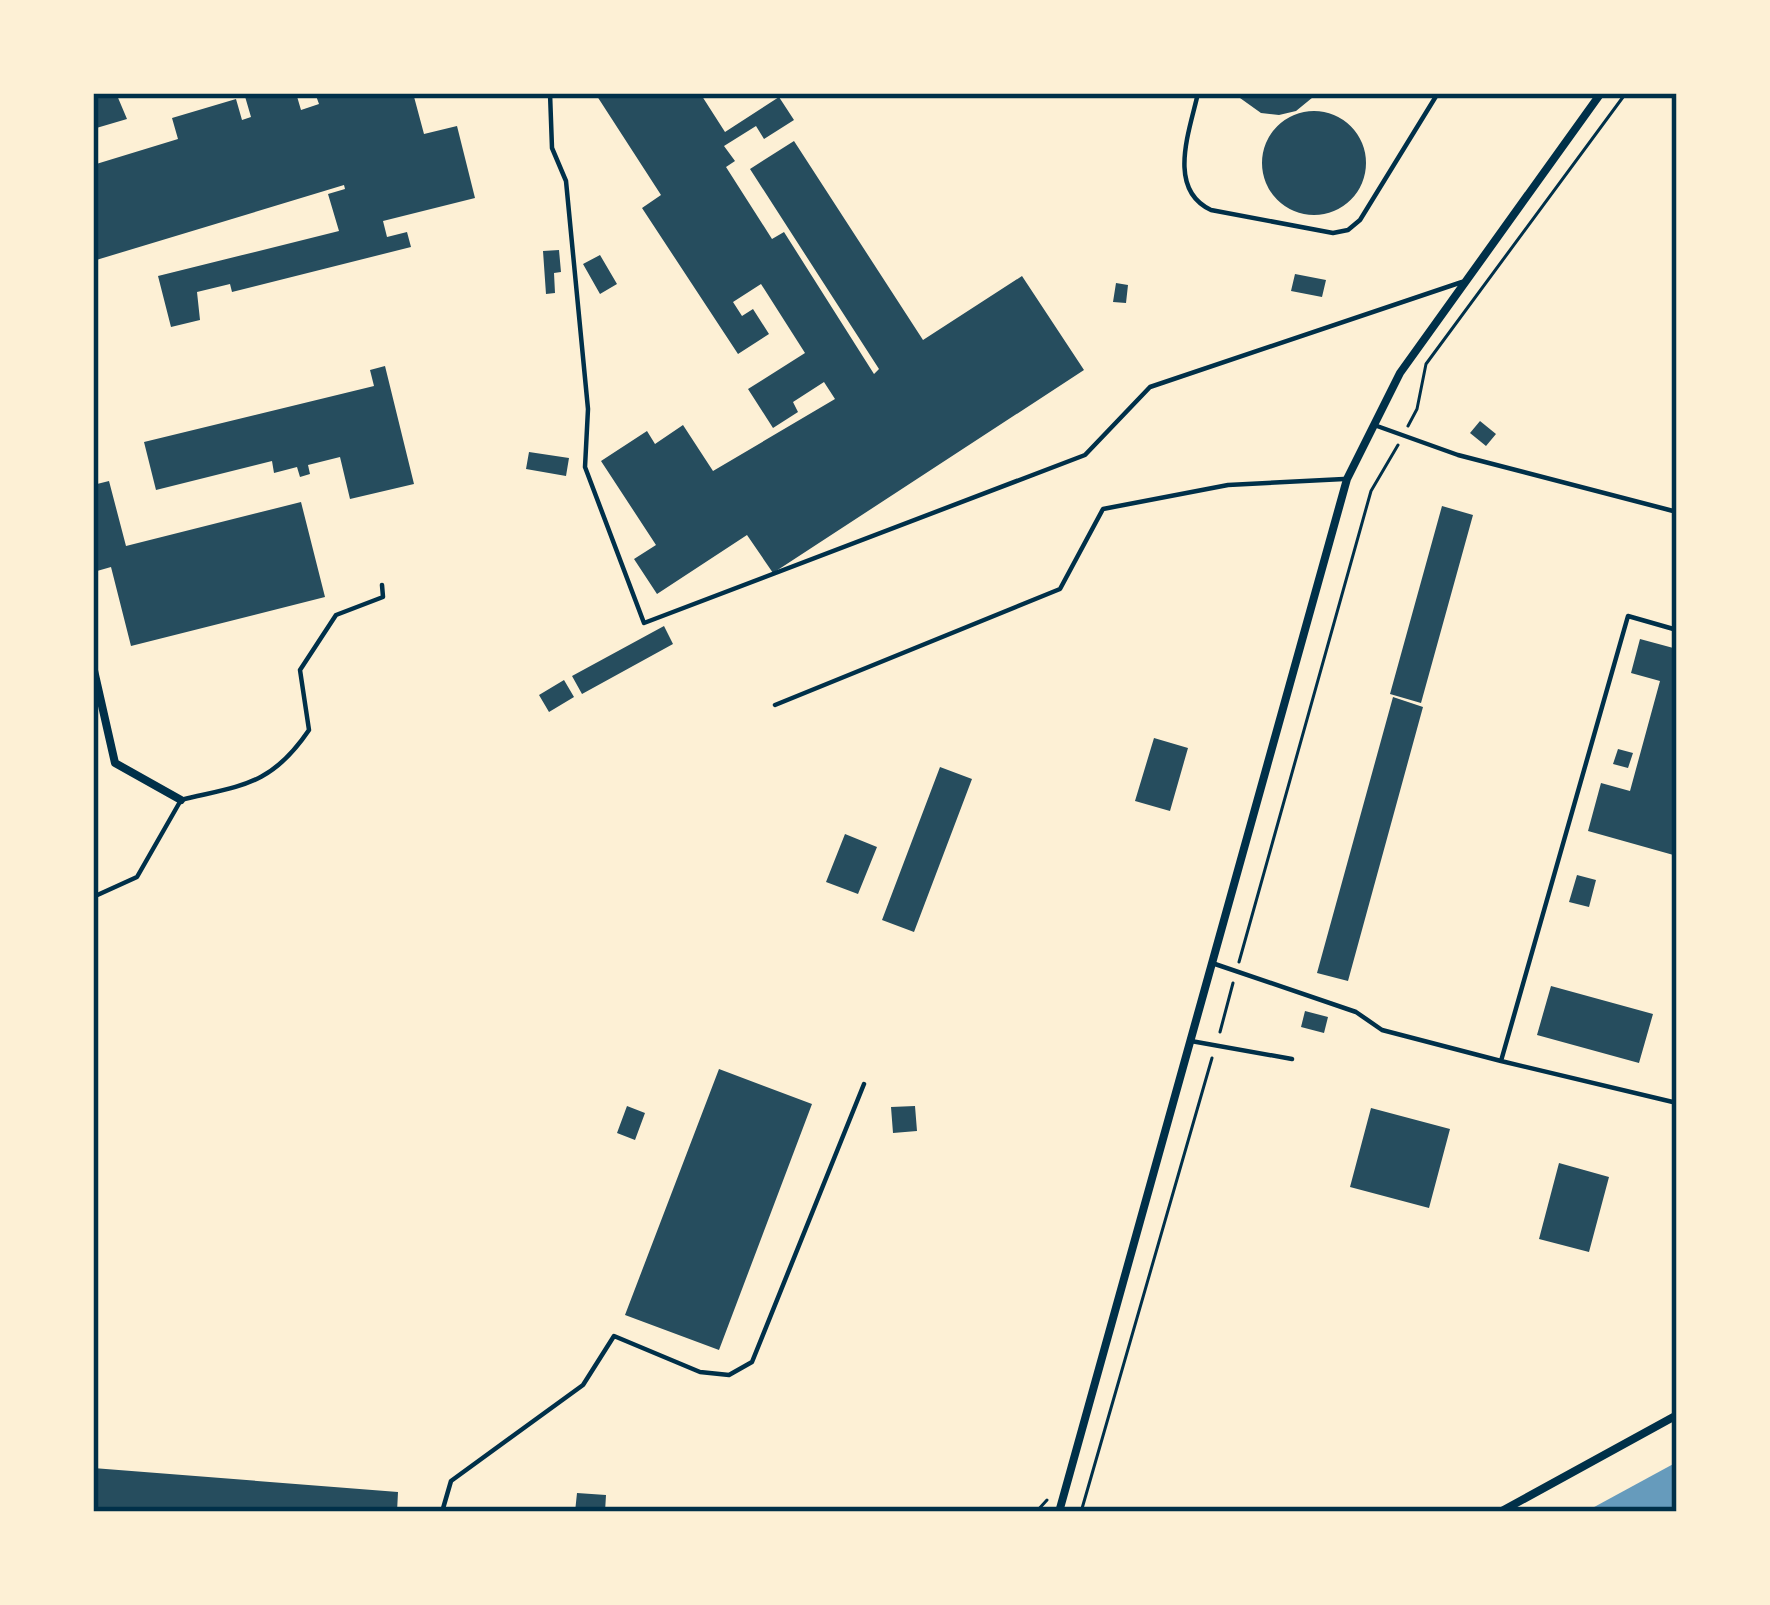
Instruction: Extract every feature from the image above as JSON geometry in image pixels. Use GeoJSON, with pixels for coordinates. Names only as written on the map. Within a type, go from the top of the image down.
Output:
{"type":"FeatureCollection","features":[{"type":"Feature","properties":{"kind":"street"},"geometry":{"type":"LineString","coordinates":[[1059,1512],[1347,479],[1400,374],[1601,93]]}},
{"type":"Feature","properties":{"kind":"street"},"geometry":{"type":"LineString","coordinates":[[93,666],[115,763],[181,800]]}},
{"type":"Feature","properties":{"kind":"street"},"geometry":{"type":"LineString","coordinates":[[1500,1512],[1677,1415]]}},
{"type":"Feature","properties":{"kind":"lane"},"geometry":{"type":"LineString","coordinates":[[550,93],[552,148],[566,181],[588,409],[585,467],[644,623],[1085,455],[1150,387],[1466,280]]}},
{"type":"Feature","properties":{"kind":"lane"},"geometry":{"type":"LineString","coordinates":[[1198,93],[1184,165],[1187,188],[1196,202],[1211,210],[1333,233],[1348,230],[1360,220],[1438,93]]}},
{"type":"Feature","properties":{"kind":"lane"},"geometry":{"type":"LineString","coordinates":[[1374,425],[1457,455],[1677,512]]}},
{"type":"Feature","properties":{"kind":"lane"},"geometry":{"type":"LineString","coordinates":[[775,705],[1060,589],[1103,509],[1228,485],[1347,479]]}},
{"type":"Feature","properties":{"kind":"lane"},"geometry":{"type":"LineString","coordinates":[[93,897],[137,878],[181,800],[259,780],[289,759],[308,730],[300,670],[335,615],[382,597],[382,584]]}},
{"type":"Feature","properties":{"kind":"lane"},"geometry":{"type":"LineString","coordinates":[[1502,1061],[1628,616],[1677,630]]}},
{"type":"Feature","properties":{"kind":"lane"},"geometry":{"type":"LineString","coordinates":[[1212,963],[1356,1012],[1382,1030],[1677,1103]]}},
{"type":"Feature","properties":{"kind":"lane"},"geometry":{"type":"LineString","coordinates":[[1191,1040],[1292,1058]]}},
{"type":"Feature","properties":{"kind":"lane"},"geometry":{"type":"LineString","coordinates":[[442,1512],[451,1481],[584,1385],[614,1336],[700,1372],[729,1375],[752,1363],[864,1084]]}},
{"type":"Feature","properties":{"kind":"path"},"geometry":{"type":"LineString","coordinates":[[1082,1512],[1371,491],[1417,409],[1426,364],[1626,93]]}},
{"type":"Feature","properties":{"kind":"water"},"geometry":{"type":"Polygon","coordinates":[[[1677,1462],[1677,1512],[1585,1512],[1677,1462]]]}},
{"type":"Feature","properties":{"kind":"building"},"geometry":{"type":"Polygon","coordinates":[[[93,93],[116,93],[127,119],[93,129],[93,93]]]}},
{"type":"Feature","properties":{"kind":"building"},"geometry":{"type":"Polygon","coordinates":[[[244,93],[296,93],[301,110],[319,104],[315,93],[413,93],[424,134],[457,126],[475,198],[383,221],[387,237],[407,232],[411,247],[232,292],[230,284],[197,292],[200,320],[171,327],[158,276],[339,231],[328,194],[345,189],[344,185],[93,261],[93,165],[178,139],[172,118],[236,99],[242,120],[251,117],[244,93]]]}},
{"type":"Feature","properties":{"kind":"building"},"geometry":{"type":"Polygon","coordinates":[[[595,93],[700,93],[725,132],[779,97],[794,120],[764,139],[756,126],[724,146],[735,161],[726,167],[772,239],[784,232],[874,374],[879,369],[750,169],[794,141],[923,340],[1022,276],[1084,370],[773,573],[747,535],[657,594],[634,559],[656,545],[601,461],[647,431],[655,444],[683,425],[713,471],[835,399],[824,382],[793,402],[798,412],[773,428],[748,389],[805,353],[761,284],[733,302],[742,316],[753,309],[769,334],[738,354],[642,208],[661,195],[595,93]]]}},
{"type":"Feature","properties":{"kind":"building"},"geometry":{"type":"Polygon","coordinates":[[[1233,93],[1318,93],[1296,111],[1279,115],[1261,113],[1233,93]]]}},
{"type":"Feature","properties":{"kind":"building"},"geometry":{"type":"Polygon","coordinates":[[[1314,111],[1334,115],[1351,126],[1362,143],[1366,163],[1362,183],[1351,200],[1334,211],[1314,215],[1294,211],[1277,200],[1266,183],[1262,163],[1266,143],[1277,126],[1294,115],[1314,111]]]}},
{"type":"Feature","properties":{"kind":"building"},"geometry":{"type":"Polygon","coordinates":[[[559,250],[561,272],[554,273],[555,293],[546,294],[543,251],[559,250]]]}},
{"type":"Feature","properties":{"kind":"building"},"geometry":{"type":"Polygon","coordinates":[[[600,255],[617,284],[600,294],[583,264],[600,255]]]}},
{"type":"Feature","properties":{"kind":"building"},"geometry":{"type":"Polygon","coordinates":[[[1295,274],[1326,280],[1322,297],[1291,291],[1295,274]]]}},
{"type":"Feature","properties":{"kind":"building"},"geometry":{"type":"Polygon","coordinates":[[[1116,283],[1128,285],[1126,303],[1113,302],[1116,283]]]}},
{"type":"Feature","properties":{"kind":"building"},"geometry":{"type":"Polygon","coordinates":[[[385,366],[414,484],[350,499],[340,457],[308,465],[310,474],[300,477],[297,467],[274,473],[272,461],[156,490],[144,442],[374,386],[370,370],[385,366]]]}},
{"type":"Feature","properties":{"kind":"building"},"geometry":{"type":"Polygon","coordinates":[[[1480,421],[1496,434],[1486,446],[1470,433],[1480,421]]]}},
{"type":"Feature","properties":{"kind":"building"},"geometry":{"type":"Polygon","coordinates":[[[529,452],[569,458],[566,476],[526,469],[529,452]]]}},
{"type":"Feature","properties":{"kind":"building"},"geometry":{"type":"Polygon","coordinates":[[[109,481],[126,546],[301,502],[325,597],[131,646],[111,567],[97,571],[93,553],[93,485],[109,481]]]}},
{"type":"Feature","properties":{"kind":"building"},"geometry":{"type":"Polygon","coordinates":[[[1442,506],[1473,515],[1421,703],[1390,694],[1442,506]]]}},
{"type":"Feature","properties":{"kind":"building"},"geometry":{"type":"Polygon","coordinates":[[[664,626],[673,644],[582,694],[572,676],[664,626]]]}},
{"type":"Feature","properties":{"kind":"building"},"geometry":{"type":"Polygon","coordinates":[[[1640,639],[1677,649],[1677,856],[1588,831],[1601,783],[1630,791],[1660,681],[1631,673],[1640,639]]]}},
{"type":"Feature","properties":{"kind":"building"},"geometry":{"type":"Polygon","coordinates":[[[564,680],[574,697],[549,712],[539,695],[564,680]]]}},
{"type":"Feature","properties":{"kind":"building"},"geometry":{"type":"Polygon","coordinates":[[[1393,697],[1423,707],[1348,981],[1317,973],[1393,697]]]}},
{"type":"Feature","properties":{"kind":"building"},"geometry":{"type":"Polygon","coordinates":[[[1154,738],[1188,748],[1170,811],[1135,801],[1154,738]]]}},
{"type":"Feature","properties":{"kind":"building"},"geometry":{"type":"Polygon","coordinates":[[[1618,749],[1633,753],[1628,768],[1613,764],[1618,749]]]}},
{"type":"Feature","properties":{"kind":"building"},"geometry":{"type":"Polygon","coordinates":[[[940,767],[972,779],[914,932],[882,920],[940,767]]]}},
{"type":"Feature","properties":{"kind":"building"},"geometry":{"type":"Polygon","coordinates":[[[845,834],[877,847],[858,894],[826,882],[845,834]]]}},
{"type":"Feature","properties":{"kind":"building"},"geometry":{"type":"Polygon","coordinates":[[[1577,875],[1596,880],[1589,907],[1569,902],[1577,875]]]}},
{"type":"Feature","properties":{"kind":"building"},"geometry":{"type":"Polygon","coordinates":[[[1551,986],[1653,1014],[1639,1063],[1537,1035],[1551,986]]]}},
{"type":"Feature","properties":{"kind":"building"},"geometry":{"type":"Polygon","coordinates":[[[1305,1011],[1328,1017],[1324,1033],[1301,1027],[1305,1011]]]}},
{"type":"Feature","properties":{"kind":"building"},"geometry":{"type":"Polygon","coordinates":[[[719,1069],[812,1104],[719,1350],[625,1315],[719,1069]]]}},
{"type":"Feature","properties":{"kind":"building"},"geometry":{"type":"Polygon","coordinates":[[[627,1106],[645,1113],[635,1140],[617,1133],[627,1106]]]}},
{"type":"Feature","properties":{"kind":"building"},"geometry":{"type":"Polygon","coordinates":[[[915,1106],[917,1131],[893,1133],[891,1107],[915,1106]]]}},
{"type":"Feature","properties":{"kind":"building"},"geometry":{"type":"Polygon","coordinates":[[[1371,1108],[1450,1129],[1429,1208],[1350,1187],[1371,1108]]]}},
{"type":"Feature","properties":{"kind":"building"},"geometry":{"type":"Polygon","coordinates":[[[1559,1163],[1609,1177],[1589,1252],[1539,1239],[1559,1163]]]}},
{"type":"Feature","properties":{"kind":"building"},"geometry":{"type":"Polygon","coordinates":[[[93,1468],[398,1492],[397,1512],[93,1512],[93,1468]]]}},
{"type":"Feature","properties":{"kind":"building"},"geometry":{"type":"Polygon","coordinates":[[[577,1493],[606,1495],[605,1512],[575,1512],[577,1493]]]}}]}
